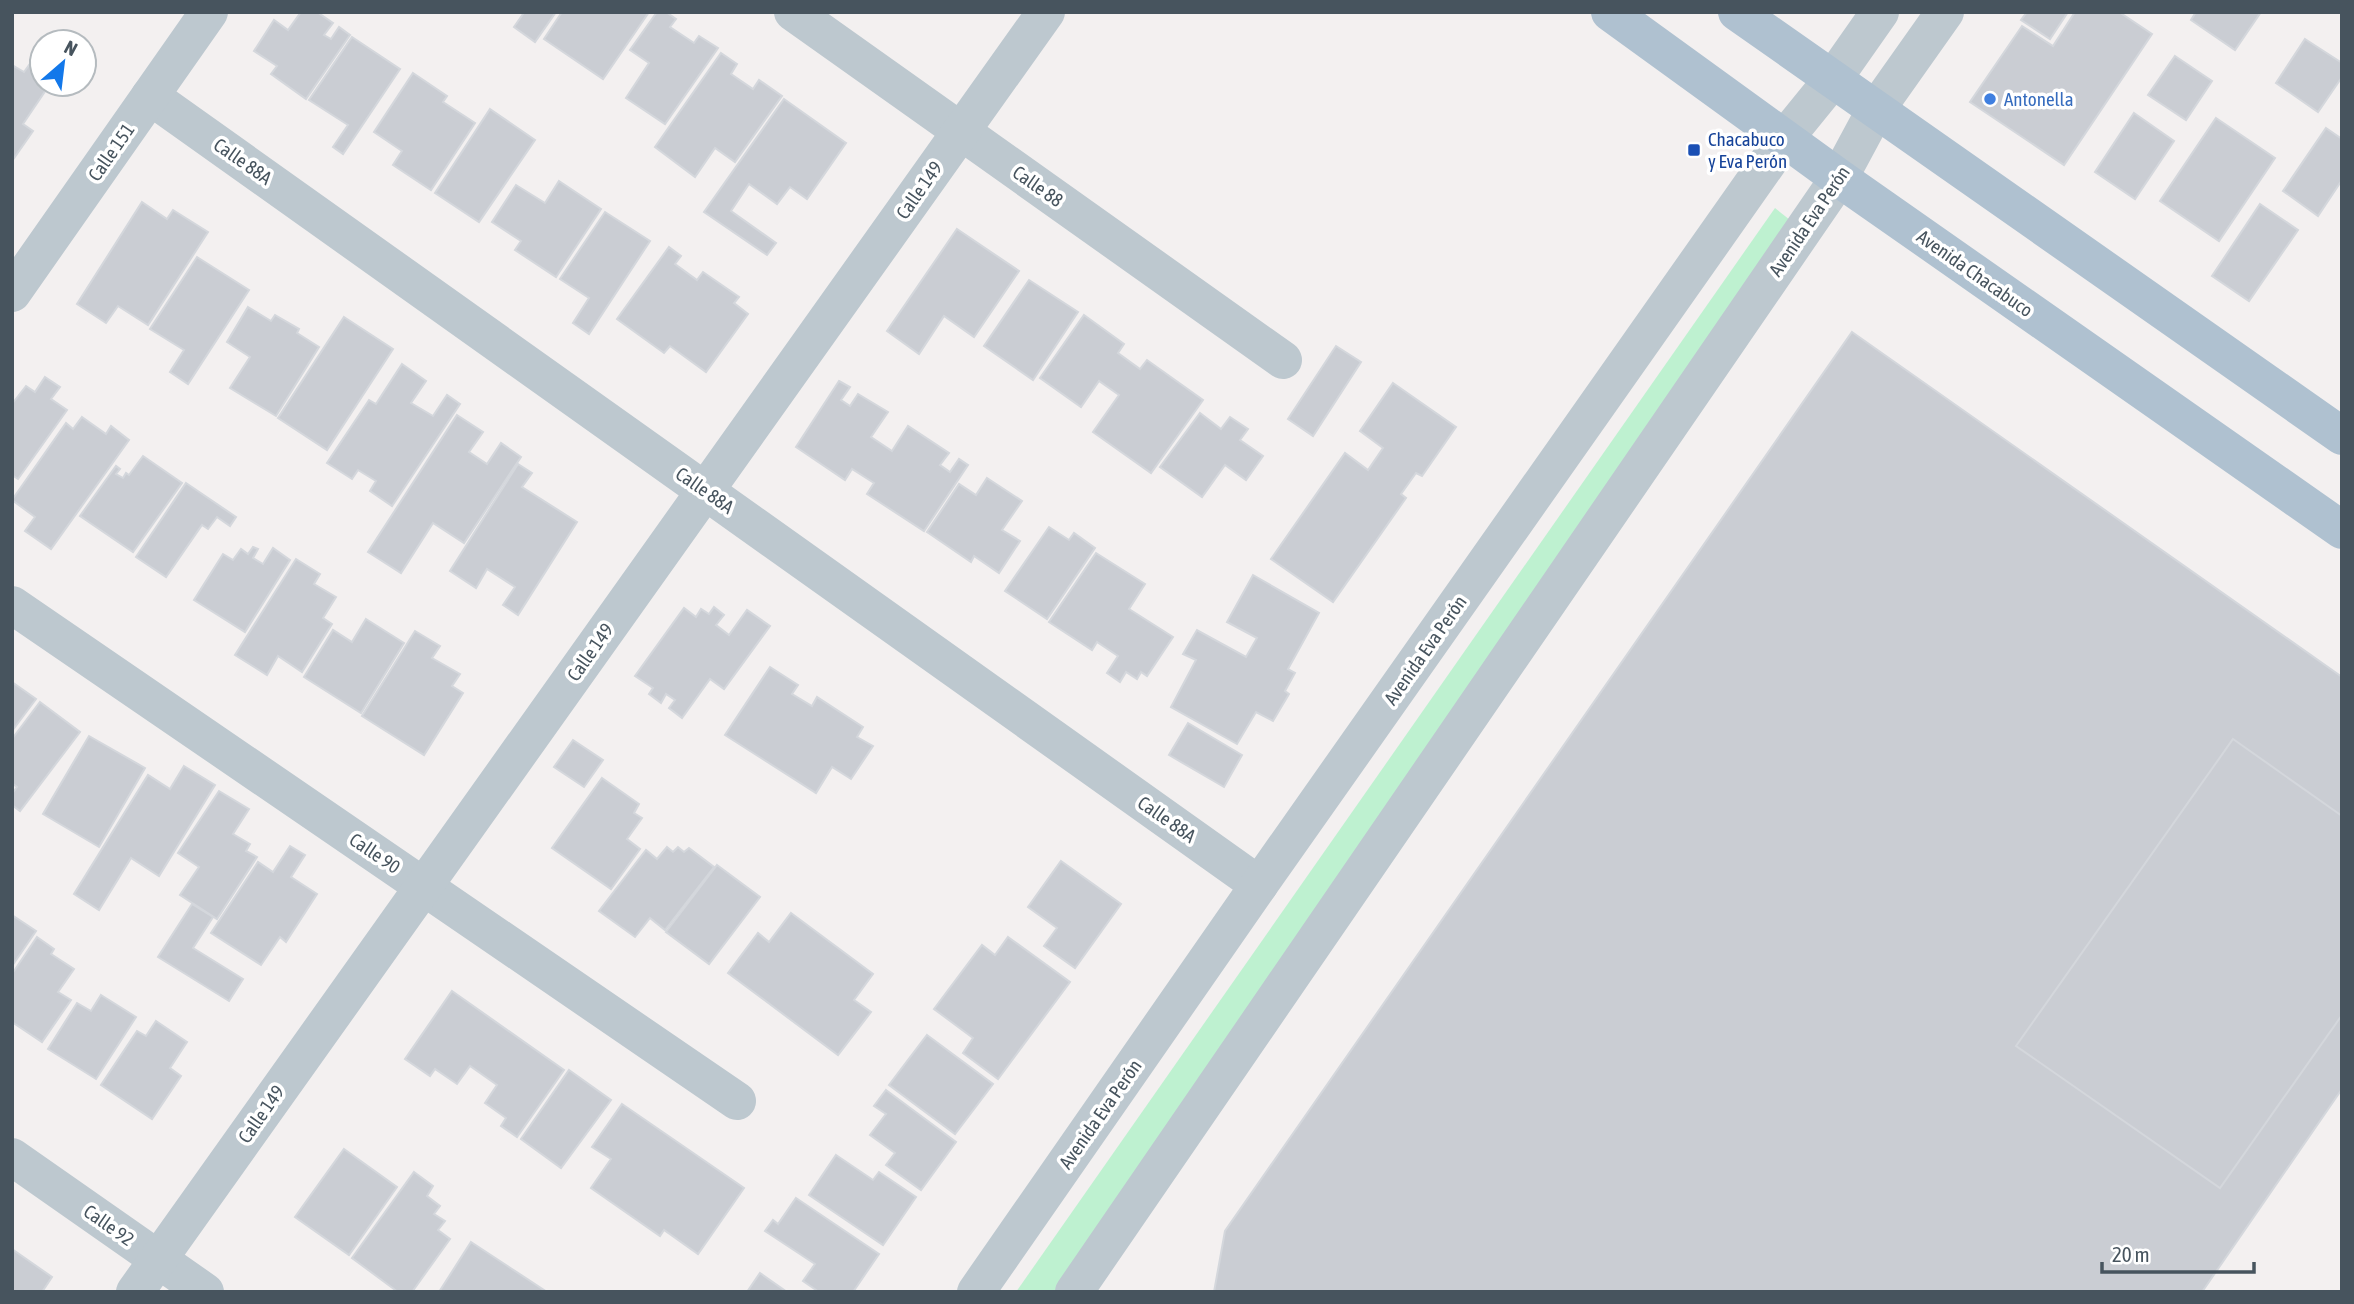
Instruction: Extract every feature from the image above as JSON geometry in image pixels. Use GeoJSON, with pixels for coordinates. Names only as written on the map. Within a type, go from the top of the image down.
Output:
{"type":"FeatureCollection","features":[{"type":"Feature","properties":{"kind":"main road","name":"Avenida Chacabuco"},"geometry":{"type":"LineString","coordinates":[[1610,12],[1839,178],[2342,530]]}},
{"type":"Feature","properties":{"kind":"main road"},"geometry":{"type":"LineString","coordinates":[[1737,12],[2342,436]]}},
{"type":"Feature","properties":{"kind":"street","name":"Calle 151"},"geometry":{"type":"LineString","coordinates":[[12,292],[209,12]]}},
{"type":"Feature","properties":{"kind":"street","name":"Calle 88"},"geometry":{"type":"LineString","coordinates":[[793,12],[1283,360]]}},
{"type":"Feature","properties":{"kind":"street","name":"Calle 149"},"geometry":{"type":"LineString","coordinates":[[135,1292],[1046,12]]}},
{"type":"Feature","properties":{"kind":"street","name":"Avenida Eva Perón"},"geometry":{"type":"LineString","coordinates":[[976,1292],[1785,138],[1833,79],[1880,12]]}},
{"type":"Feature","properties":{"kind":"street","name":"Avenida Eva Perón"},"geometry":{"type":"LineString","coordinates":[[1074,1292],[1839,178],[1875,111],[1945,12]]}},
{"type":"Feature","properties":{"kind":"street","name":"Calle 88A"},"geometry":{"type":"LineString","coordinates":[[150,96],[1259,885]]}},
{"type":"Feature","properties":{"kind":"street","name":"Calle 90"},"geometry":{"type":"LineString","coordinates":[[12,605],[737,1101]]}},
{"type":"Feature","properties":{"kind":"street","name":"Calle 92"},"geometry":{"type":"LineString","coordinates":[[12,1157],[205,1292]]}},
{"type":"Feature","properties":{"kind":"green space"},"geometry":{"type":"Polygon","coordinates":[[[1775,208],[1800,228],[1056,1292],[1016,1292],[1775,208]]]}},
{"type":"Feature","properties":{"kind":"building"},"geometry":{"type":"Polygon","coordinates":[[[301,12],[317,12],[333,23],[324,35],[331,39],[339,27],[350,35],[306,99],[271,74],[277,66],[254,51],[274,20],[288,30],[301,12]]]}},
{"type":"Feature","properties":{"kind":"building"},"geometry":{"type":"Polygon","coordinates":[[[520,12],[556,12],[535,42],[514,27],[523,14],[520,12]]]}},
{"type":"Feature","properties":{"kind":"building"},"geometry":{"type":"Polygon","coordinates":[[[562,12],[649,12],[603,79],[544,39],[562,12]]]}},
{"type":"Feature","properties":{"kind":"building"},"geometry":{"type":"Polygon","coordinates":[[[657,12],[666,12],[676,19],[670,27],[694,43],[699,36],[718,48],[665,124],[626,98],[649,63],[630,50],[657,12]]]}},
{"type":"Feature","properties":{"kind":"building"},"geometry":{"type":"Polygon","coordinates":[[[2027,12],[2068,12],[2050,39],[2021,20],[2027,12]]]}},
{"type":"Feature","properties":{"kind":"building"},"geometry":{"type":"Polygon","coordinates":[[[2075,12],[2119,12],[2152,34],[2064,165],[1970,102],[2022,26],[2053,46],[2075,12]]]}},
{"type":"Feature","properties":{"kind":"building"},"geometry":{"type":"Polygon","coordinates":[[[2196,12],[2261,12],[2235,50],[2191,20],[2196,12]]]}},
{"type":"Feature","properties":{"kind":"building"},"geometry":{"type":"Polygon","coordinates":[[[352,37],[400,69],[343,154],[333,147],[348,125],[309,100],[352,37]]]}},
{"type":"Feature","properties":{"kind":"building"},"geometry":{"type":"Polygon","coordinates":[[[2305,39],[2342,63],[2342,77],[2318,112],[2276,83],[2305,39]]]}},
{"type":"Feature","properties":{"kind":"building"},"geometry":{"type":"Polygon","coordinates":[[[721,53],[737,64],[731,74],[753,89],[759,80],[782,96],[735,162],[715,148],[695,177],[655,147],[721,53]]]}},
{"type":"Feature","properties":{"kind":"building"},"geometry":{"type":"Polygon","coordinates":[[[2175,56],[2212,81],[2186,120],[2148,95],[2175,56]]]}},
{"type":"Feature","properties":{"kind":"building"},"geometry":{"type":"Polygon","coordinates":[[[12,65],[24,72],[28,66],[28,98],[41,98],[23,124],[33,131],[12,161],[12,65]]]}},
{"type":"Feature","properties":{"kind":"building"},"geometry":{"type":"Polygon","coordinates":[[[413,73],[447,96],[443,102],[475,123],[431,190],[393,165],[402,151],[374,132],[413,73]]]}},
{"type":"Feature","properties":{"kind":"building"},"geometry":{"type":"Polygon","coordinates":[[[784,99],[846,143],[807,199],[790,187],[777,204],[749,184],[731,211],[776,243],[767,255],[704,212],[784,99]]]}},
{"type":"Feature","properties":{"kind":"building"},"geometry":{"type":"Polygon","coordinates":[[[490,109],[535,140],[479,222],[435,193],[490,109]]]}},
{"type":"Feature","properties":{"kind":"building"},"geometry":{"type":"Polygon","coordinates":[[[2134,113],[2174,141],[2135,199],[2095,172],[2134,113]]]}},
{"type":"Feature","properties":{"kind":"building"},"geometry":{"type":"Polygon","coordinates":[[[2216,118],[2275,158],[2219,241],[2160,201],[2216,118]]]}},
{"type":"Feature","properties":{"kind":"building"},"geometry":{"type":"Polygon","coordinates":[[[2326,128],[2342,139],[2342,180],[2318,216],[2283,191],[2326,128]]]}},
{"type":"Feature","properties":{"kind":"building"},"geometry":{"type":"Polygon","coordinates":[[[559,181],[601,209],[556,277],[515,250],[521,241],[492,222],[516,185],[545,203],[559,181]]]}},
{"type":"Feature","properties":{"kind":"building"},"geometry":{"type":"Polygon","coordinates":[[[142,202],[167,219],[173,210],[208,232],[148,325],[118,306],[106,323],[77,304],[142,202]]]}},
{"type":"Feature","properties":{"kind":"building"},"geometry":{"type":"Polygon","coordinates":[[[2260,204],[2298,230],[2249,301],[2212,276],[2260,204]]]}},
{"type":"Feature","properties":{"kind":"building"},"geometry":{"type":"Polygon","coordinates":[[[605,212],[650,241],[589,334],[573,323],[589,298],[560,279],[605,212]]]}},
{"type":"Feature","properties":{"kind":"building"},"geometry":{"type":"Polygon","coordinates":[[[957,229],[1019,271],[974,337],[944,316],[919,354],[887,331],[957,229]]]}},
{"type":"Feature","properties":{"kind":"building"},"geometry":{"type":"Polygon","coordinates":[[[669,247],[681,256],[675,264],[697,280],[703,272],[739,297],[734,303],[748,314],[706,372],[670,346],[664,353],[617,319],[669,247]]]}},
{"type":"Feature","properties":{"kind":"building"},"geometry":{"type":"Polygon","coordinates":[[[197,257],[249,290],[188,384],[170,372],[184,350],[150,329],[197,257]]]}},
{"type":"Feature","properties":{"kind":"building"},"geometry":{"type":"Polygon","coordinates":[[[1029,280],[1078,312],[1033,380],[984,346],[1029,280]]]}},
{"type":"Feature","properties":{"kind":"building"},"geometry":{"type":"Polygon","coordinates":[[[248,307],[271,321],[275,315],[299,329],[297,333],[319,347],[276,416],[230,388],[250,357],[227,342],[248,307]]]}},
{"type":"Feature","properties":{"kind":"building"},"geometry":{"type":"Polygon","coordinates":[[[1084,315],[1124,344],[1118,353],[1140,369],[1147,360],[1203,400],[1151,473],[1093,432],[1119,395],[1099,381],[1081,407],[1040,378],[1084,315]]]}},
{"type":"Feature","properties":{"kind":"building"},"geometry":{"type":"Polygon","coordinates":[[[344,317],[393,349],[327,450],[278,418],[344,317]]]}},
{"type":"Feature","properties":{"kind":"building"},"geometry":{"type":"Polygon","coordinates":[[[1852,332],[2342,677],[2342,1089],[2202,1292],[1214,1292],[1225,1231],[1852,332]]]}},
{"type":"Feature","properties":{"kind":"building"},"geometry":{"type":"Polygon","coordinates":[[[1336,346],[1361,362],[1313,436],[1288,419],[1336,346]]]}},
{"type":"Feature","properties":{"kind":"building"},"geometry":{"type":"Polygon","coordinates":[[[402,364],[426,381],[411,403],[433,416],[447,395],[460,404],[392,506],[370,491],[376,481],[358,470],[352,479],[327,463],[369,400],[376,404],[402,364]]]}},
{"type":"Feature","properties":{"kind":"building"},"geometry":{"type":"Polygon","coordinates":[[[45,377],[60,387],[51,399],[67,410],[18,479],[12,475],[12,404],[26,386],[35,392],[45,377]]]}},
{"type":"Feature","properties":{"kind":"building"},"geometry":{"type":"Polygon","coordinates":[[[839,381],[850,387],[841,400],[850,406],[858,394],[888,412],[871,437],[892,451],[908,426],[949,453],[940,465],[950,472],[959,459],[968,465],[924,531],[867,494],[874,483],[852,469],[845,480],[796,447],[839,381]]]}},
{"type":"Feature","properties":{"kind":"building"},"geometry":{"type":"Polygon","coordinates":[[[1393,383],[1456,427],[1422,476],[1416,473],[1401,494],[1406,498],[1333,602],[1271,559],[1345,453],[1368,470],[1383,448],[1360,431],[1393,383]]]}},
{"type":"Feature","properties":{"kind":"building"},"geometry":{"type":"Polygon","coordinates":[[[1200,413],[1221,429],[1230,417],[1248,429],[1240,440],[1263,456],[1246,480],[1225,465],[1202,497],[1160,467],[1200,413]]]}},
{"type":"Feature","properties":{"kind":"building"},"geometry":{"type":"Polygon","coordinates":[[[457,415],[483,432],[469,452],[487,464],[501,443],[521,457],[464,543],[433,523],[401,573],[368,552],[457,415]]]}},
{"type":"Feature","properties":{"kind":"building"},"geometry":{"type":"Polygon","coordinates":[[[82,417],[106,434],[111,426],[129,440],[51,549],[25,531],[35,517],[12,500],[66,423],[73,429],[82,417]]]}},
{"type":"Feature","properties":{"kind":"building"},"geometry":{"type":"Polygon","coordinates":[[[143,456],[182,483],[133,552],[80,516],[116,466],[120,469],[116,474],[123,478],[126,473],[129,475],[143,456]]]}},
{"type":"Feature","properties":{"kind":"building"},"geometry":{"type":"Polygon","coordinates":[[[518,464],[532,473],[522,487],[577,522],[518,615],[503,605],[515,587],[487,569],[476,588],[450,571],[518,464]]]}},
{"type":"Feature","properties":{"kind":"building"},"geometry":{"type":"Polygon","coordinates":[[[987,478],[1022,501],[1002,530],[1020,541],[999,573],[974,556],[971,562],[927,532],[959,484],[976,495],[987,478]]]}},
{"type":"Feature","properties":{"kind":"building"},"geometry":{"type":"Polygon","coordinates":[[[186,483],[236,517],[230,526],[217,517],[208,529],[202,525],[166,577],[136,557],[186,483]]]}},
{"type":"Feature","properties":{"kind":"building"},"geometry":{"type":"Polygon","coordinates":[[[1049,527],[1069,540],[1074,533],[1095,548],[1047,619],[1005,591],[1049,527]]]}},
{"type":"Feature","properties":{"kind":"building"},"geometry":{"type":"Polygon","coordinates":[[[253,547],[258,549],[253,558],[263,564],[273,548],[290,560],[245,632],[194,600],[223,554],[233,560],[241,549],[248,554],[253,547]]]}},
{"type":"Feature","properties":{"kind":"building"},"geometry":{"type":"Polygon","coordinates":[[[1096,553],[1145,584],[1129,609],[1173,637],[1147,676],[1141,672],[1137,679],[1126,672],[1120,682],[1107,673],[1118,656],[1097,642],[1092,650],[1049,622],[1096,553]]]}},
{"type":"Feature","properties":{"kind":"building"},"geometry":{"type":"Polygon","coordinates":[[[296,559],[320,574],[314,584],[336,597],[323,618],[332,624],[302,672],[278,656],[267,675],[235,655],[296,559]]]}},
{"type":"Feature","properties":{"kind":"building"},"geometry":{"type":"Polygon","coordinates":[[[1253,575],[1319,613],[1288,669],[1295,673],[1285,691],[1289,694],[1273,721],[1256,712],[1237,744],[1171,707],[1196,660],[1183,654],[1197,630],[1246,657],[1257,638],[1227,622],[1253,575]]]}},
{"type":"Feature","properties":{"kind":"building"},"geometry":{"type":"Polygon","coordinates":[[[714,607],[724,615],[716,625],[729,635],[747,610],[770,626],[724,689],[710,679],[682,718],[669,708],[675,700],[666,694],[661,703],[649,694],[653,688],[635,676],[684,608],[696,617],[701,609],[709,614],[714,607]]]}},
{"type":"Feature","properties":{"kind":"building"},"geometry":{"type":"Polygon","coordinates":[[[366,619],[404,643],[361,713],[304,677],[333,630],[352,642],[366,619]]]}},
{"type":"Feature","properties":{"kind":"building"},"geometry":{"type":"Polygon","coordinates":[[[415,631],[440,646],[432,658],[460,674],[452,686],[463,693],[424,755],[362,716],[415,631]]]}},
{"type":"Feature","properties":{"kind":"building"},"geometry":{"type":"Polygon","coordinates":[[[770,667],[798,685],[792,694],[812,706],[817,697],[863,727],[857,737],[873,746],[851,779],[832,767],[816,793],[725,735],[770,667]]]}},
{"type":"Feature","properties":{"kind":"building"},"geometry":{"type":"Polygon","coordinates":[[[12,682],[36,699],[12,731],[12,682]]]}},
{"type":"Feature","properties":{"kind":"building"},"geometry":{"type":"Polygon","coordinates":[[[40,702],[80,732],[20,811],[12,805],[12,794],[17,787],[12,783],[12,739],[40,702]]]}},
{"type":"Feature","properties":{"kind":"building"},"geometry":{"type":"Polygon","coordinates":[[[1188,723],[1242,755],[1224,787],[1169,755],[1188,723]]]}},
{"type":"Feature","properties":{"kind":"building"},"geometry":{"type":"Polygon","coordinates":[[[89,736],[145,768],[99,847],[43,814],[89,736]]]}},
{"type":"Feature","properties":{"kind":"building"},"geometry":{"type":"Polygon","coordinates":[[[2233,739],[2342,816],[2342,1015],[2220,1188],[2016,1046],[2233,739]]]}},
{"type":"Feature","properties":{"kind":"building"},"geometry":{"type":"Polygon","coordinates":[[[573,740],[603,760],[584,787],[554,767],[573,740]]]}},
{"type":"Feature","properties":{"kind":"building"},"geometry":{"type":"Polygon","coordinates":[[[184,766],[215,785],[159,876],[131,858],[99,910],[74,894],[148,775],[170,789],[184,766]]]}},
{"type":"Feature","properties":{"kind":"building"},"geometry":{"type":"Polygon","coordinates":[[[602,778],[639,804],[634,813],[642,818],[627,839],[640,849],[611,889],[552,848],[602,778]]]}},
{"type":"Feature","properties":{"kind":"building"},"geometry":{"type":"Polygon","coordinates":[[[219,791],[249,809],[233,834],[250,844],[246,851],[257,857],[217,919],[180,895],[199,867],[178,853],[219,791]]]}},
{"type":"Feature","properties":{"kind":"building"},"geometry":{"type":"Polygon","coordinates":[[[290,846],[305,855],[291,877],[317,894],[286,942],[280,937],[261,965],[211,933],[258,862],[273,872],[290,846]]]}},
{"type":"Feature","properties":{"kind":"building"},"geometry":{"type":"Polygon","coordinates":[[[667,847],[673,852],[678,847],[684,852],[689,848],[714,867],[665,930],[650,918],[635,937],[599,911],[646,850],[657,859],[667,847]]]}},
{"type":"Feature","properties":{"kind":"building"},"geometry":{"type":"Polygon","coordinates":[[[1061,861],[1121,904],[1075,968],[1044,946],[1057,928],[1028,907],[1061,861]]]}},
{"type":"Feature","properties":{"kind":"building"},"geometry":{"type":"Polygon","coordinates":[[[717,865],[760,897],[709,964],[666,932],[717,865]]]}},
{"type":"Feature","properties":{"kind":"building"},"geometry":{"type":"Polygon","coordinates":[[[192,904],[213,917],[193,948],[243,979],[229,1001],[158,957],[192,904]]]}},
{"type":"Feature","properties":{"kind":"building"},"geometry":{"type":"Polygon","coordinates":[[[791,913],[873,974],[854,1000],[871,1012],[838,1055],[728,973],[758,933],[769,942],[791,913]]]}},
{"type":"Feature","properties":{"kind":"building"},"geometry":{"type":"Polygon","coordinates":[[[12,915],[36,931],[12,966],[12,915]]]}},
{"type":"Feature","properties":{"kind":"building"},"geometry":{"type":"Polygon","coordinates":[[[37,937],[54,949],[51,954],[74,969],[58,992],[71,1000],[42,1042],[12,1022],[12,974],[37,937]]]}},
{"type":"Feature","properties":{"kind":"building"},"geometry":{"type":"Polygon","coordinates":[[[1008,937],[1070,982],[998,1079],[963,1053],[973,1038],[934,1009],[982,945],[995,955],[1008,937]]]}},
{"type":"Feature","properties":{"kind":"building"},"geometry":{"type":"Polygon","coordinates":[[[452,991],[564,1070],[517,1137],[501,1126],[506,1118],[485,1103],[497,1085],[470,1066],[457,1084],[435,1069],[430,1076],[405,1059],[452,991]]]}},
{"type":"Feature","properties":{"kind":"building"},"geometry":{"type":"Polygon","coordinates":[[[101,995],[136,1017],[96,1079],[48,1049],[77,1003],[91,1011],[101,995]]]}},
{"type":"Feature","properties":{"kind":"building"},"geometry":{"type":"Polygon","coordinates":[[[156,1021],[187,1042],[170,1068],[181,1076],[152,1119],[101,1085],[137,1031],[146,1036],[156,1021]]]}},
{"type":"Feature","properties":{"kind":"building"},"geometry":{"type":"Polygon","coordinates":[[[927,1035],[993,1084],[955,1134],[889,1085],[927,1035]]]}},
{"type":"Feature","properties":{"kind":"building"},"geometry":{"type":"Polygon","coordinates":[[[569,1070],[611,1100],[561,1168],[521,1139],[569,1070]]]}},
{"type":"Feature","properties":{"kind":"building"},"geometry":{"type":"Polygon","coordinates":[[[886,1090],[956,1142],[921,1190],[886,1165],[895,1153],[870,1135],[886,1114],[874,1106],[886,1090]]]}},
{"type":"Feature","properties":{"kind":"building"},"geometry":{"type":"Polygon","coordinates":[[[622,1104],[744,1188],[698,1254],[664,1230],[660,1236],[591,1188],[611,1159],[592,1147],[622,1104]]]}},
{"type":"Feature","properties":{"kind":"building"},"geometry":{"type":"Polygon","coordinates":[[[344,1149],[397,1187],[349,1255],[295,1217],[344,1149]]]}},
{"type":"Feature","properties":{"kind":"building"},"geometry":{"type":"Polygon","coordinates":[[[836,1155],[873,1180],[879,1172],[916,1197],[883,1245],[809,1195],[836,1155]]]}},
{"type":"Feature","properties":{"kind":"building"},"geometry":{"type":"Polygon","coordinates":[[[414,1172],[433,1186],[427,1196],[440,1206],[434,1214],[445,1221],[438,1230],[450,1239],[412,1292],[398,1292],[352,1258],[414,1172]]]}},
{"type":"Feature","properties":{"kind":"building"},"geometry":{"type":"Polygon","coordinates":[[[796,1198],[879,1254],[853,1292],[819,1292],[803,1281],[815,1264],[765,1231],[773,1220],[778,1224],[796,1198]]]}},
{"type":"Feature","properties":{"kind":"building"},"geometry":{"type":"Polygon","coordinates":[[[471,1242],[547,1292],[439,1292],[471,1242]]]}},
{"type":"Feature","properties":{"kind":"building"},"geometry":{"type":"Polygon","coordinates":[[[12,1249],[52,1277],[42,1292],[12,1292],[12,1249]]]}},
{"type":"Feature","properties":{"kind":"building"},"geometry":{"type":"Polygon","coordinates":[[[760,1273],[787,1292],[747,1292],[760,1273]]]}},
{"type":"Feature","properties":{"kind":"place","name":"Antonella"},"geometry":{"type":"Point","coordinates":[1990,99]}},
{"type":"Feature","properties":{"kind":"place","name":"Chacabuco y Eva Perón"},"geometry":{"type":"Point","coordinates":[1694,150]}}]}
